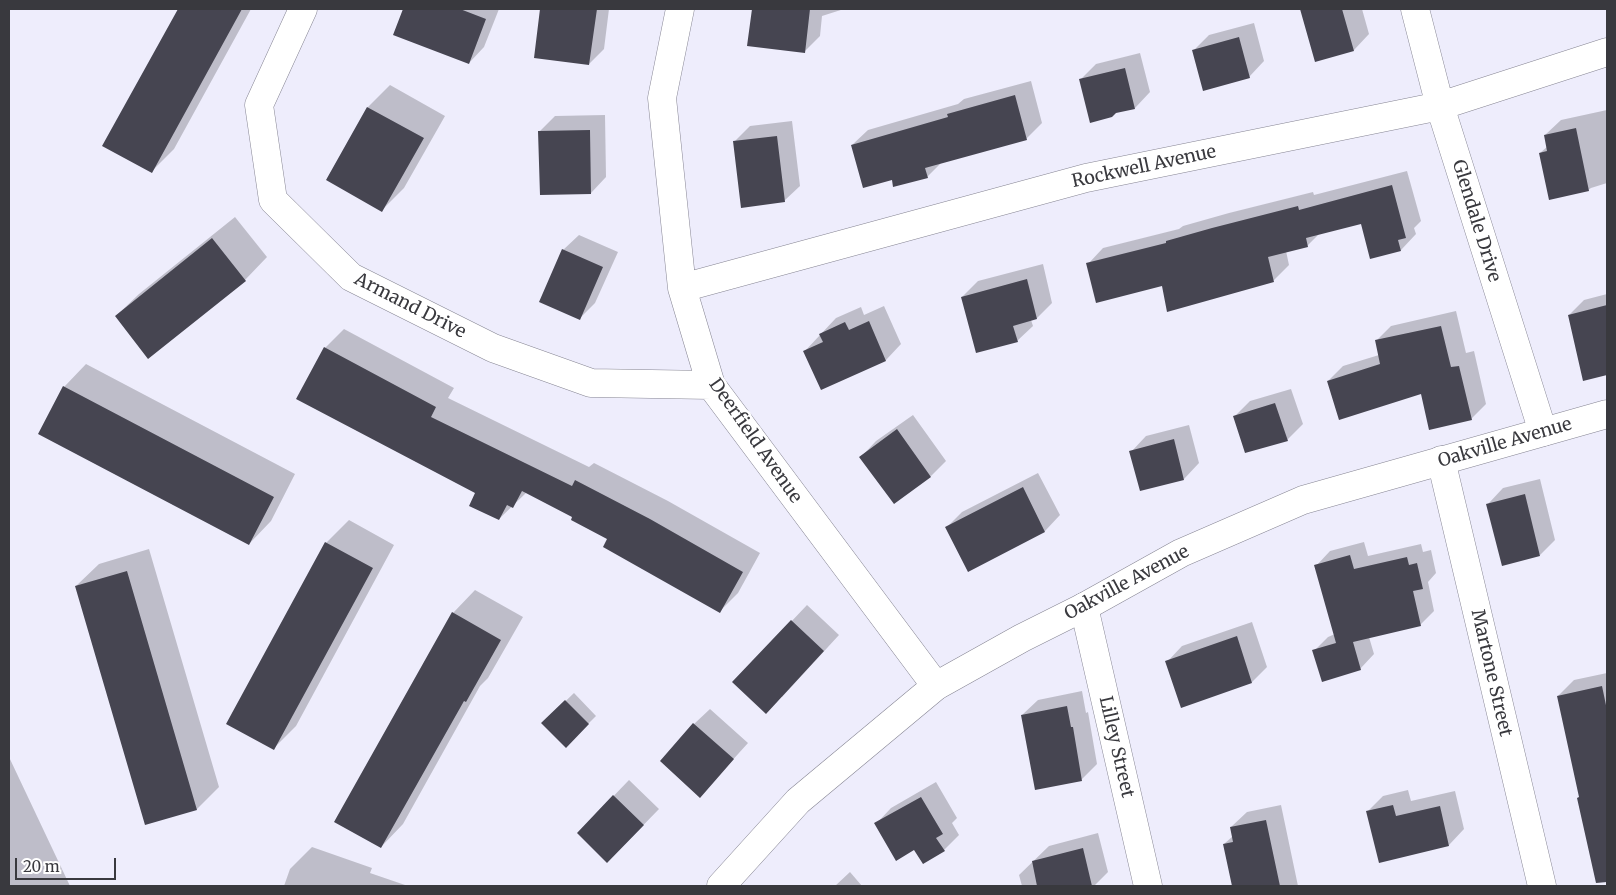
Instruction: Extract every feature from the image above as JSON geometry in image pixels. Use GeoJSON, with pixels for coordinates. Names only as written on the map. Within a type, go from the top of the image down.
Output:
{"type":"FeatureCollection","features":[{"type":"Feature","properties":{"kind":"street","name":"Armand Drive"},"geometry":{"type":"LineString","coordinates":[[303,9],[260,105],[273,200],[351,278],[492,348],[591,383],[711,385]]}},
{"type":"Feature","properties":{"kind":"street","name":"Deerfield Avenue"},"geometry":{"type":"LineString","coordinates":[[680,9],[662,98],[682,288],[711,385],[936,686]]}},
{"type":"Feature","properties":{"kind":"street","name":"Glendale Drive"},"geometry":{"type":"LineString","coordinates":[[1416,9],[1440,106],[1543,432]]}},
{"type":"Feature","properties":{"kind":"street","name":"Rockwell Avenue"},"geometry":{"type":"LineString","coordinates":[[682,288],[1086,178],[1440,106],[1607,52]]}},
{"type":"Feature","properties":{"kind":"street","name":"Oakville Avenue"},"geometry":{"type":"LineString","coordinates":[[721,886],[798,801],[936,686],[1181,553],[1303,500],[1607,414]]}},
{"type":"Feature","properties":{"kind":"street","name":"Martone Street"},"geometry":{"type":"LineString","coordinates":[[1441,460],[1542,886]]}},
{"type":"Feature","properties":{"kind":"street","name":"Lilley Street"},"geometry":{"type":"LineString","coordinates":[[1084,607],[1148,886]]}},
{"type":"Feature","properties":{"kind":"building"},"geometry":{"type":"Polygon","coordinates":[[[178,9],[242,9],[152,173],[102,146],[178,9]]]}},
{"type":"Feature","properties":{"kind":"building"},"geometry":{"type":"Polygon","coordinates":[[[403,9],[460,9],[486,19],[469,64],[393,35],[403,9]]]}},
{"type":"Feature","properties":{"kind":"building"},"geometry":{"type":"Polygon","coordinates":[[[540,9],[597,9],[589,65],[534,58],[540,9]]]}},
{"type":"Feature","properties":{"kind":"building"},"geometry":{"type":"Polygon","coordinates":[[[752,9],[810,9],[805,53],[747,46],[752,9]]]}},
{"type":"Feature","properties":{"kind":"building"},"geometry":{"type":"Polygon","coordinates":[[[1300,9],[1342,9],[1354,51],[1315,62],[1300,9]]]}},
{"type":"Feature","properties":{"kind":"building"},"geometry":{"type":"Polygon","coordinates":[[[1239,37],[1250,78],[1203,91],[1192,50],[1239,37]]]}},
{"type":"Feature","properties":{"kind":"building"},"geometry":{"type":"Polygon","coordinates":[[[1125,68],[1135,109],[1116,113],[1112,117],[1090,123],[1079,79],[1125,68]]]}},
{"type":"Feature","properties":{"kind":"building"},"geometry":{"type":"Polygon","coordinates":[[[1015,95],[1027,140],[925,168],[928,178],[893,187],[892,180],[863,188],[851,145],[948,117],[947,114],[1015,95]]]}},
{"type":"Feature","properties":{"kind":"building"},"geometry":{"type":"Polygon","coordinates":[[[367,107],[424,138],[382,212],[326,180],[367,107]]]}},
{"type":"Feature","properties":{"kind":"building"},"geometry":{"type":"Polygon","coordinates":[[[1576,128],[1589,191],[1549,200],[1539,153],[1547,151],[1544,135],[1576,128]]]}},
{"type":"Feature","properties":{"kind":"building"},"geometry":{"type":"Polygon","coordinates":[[[590,130],[591,194],[540,195],[538,131],[590,130]]]}},
{"type":"Feature","properties":{"kind":"building"},"geometry":{"type":"Polygon","coordinates":[[[777,136],[785,202],[741,208],[733,141],[777,136]]]}},
{"type":"Feature","properties":{"kind":"building"},"geometry":{"type":"Polygon","coordinates":[[[1392,185],[1406,238],[1398,240],[1401,251],[1370,259],[1361,224],[1306,238],[1308,247],[1268,257],[1274,282],[1167,312],[1162,286],[1096,303],[1086,263],[1298,206],[1299,210],[1392,185]]]}},
{"type":"Feature","properties":{"kind":"building"},"geometry":{"type":"Polygon","coordinates":[[[212,238],[246,281],[148,359],[115,316],[212,238]]]}},
{"type":"Feature","properties":{"kind":"building"},"geometry":{"type":"Polygon","coordinates":[[[562,249],[603,267],[580,320],[539,302],[562,249]]]}},
{"type":"Feature","properties":{"kind":"building"},"geometry":{"type":"Polygon","coordinates":[[[1027,279],[1037,319],[1013,326],[1018,342],[976,353],[961,297],[1027,279]]]}},
{"type":"Feature","properties":{"kind":"building"},"geometry":{"type":"Polygon","coordinates":[[[1607,305],[1607,375],[1583,381],[1568,315],[1607,305]]]}},
{"type":"Feature","properties":{"kind":"building"},"geometry":{"type":"Polygon","coordinates":[[[869,321],[886,361],[821,390],[803,351],[823,342],[819,334],[845,322],[849,330],[869,321]]]}},
{"type":"Feature","properties":{"kind":"building"},"geometry":{"type":"Polygon","coordinates":[[[1441,326],[1451,367],[1459,366],[1472,420],[1429,430],[1421,394],[1339,420],[1327,381],[1380,364],[1375,340],[1441,326]]]}},
{"type":"Feature","properties":{"kind":"building"},"geometry":{"type":"Polygon","coordinates":[[[324,347],[436,407],[431,417],[572,486],[575,480],[650,519],[743,572],[720,613],[603,547],[607,539],[571,520],[572,517],[522,491],[513,508],[507,505],[499,520],[469,506],[475,493],[296,399],[324,347]]]}},
{"type":"Feature","properties":{"kind":"building"},"geometry":{"type":"Polygon","coordinates":[[[63,386],[274,497],[249,545],[38,434],[63,386]]]}},
{"type":"Feature","properties":{"kind":"building"},"geometry":{"type":"Polygon","coordinates":[[[1275,403],[1288,441],[1245,453],[1233,416],[1275,403]]]}},
{"type":"Feature","properties":{"kind":"building"},"geometry":{"type":"Polygon","coordinates":[[[897,429],[931,477],[894,504],[859,457],[897,429]]]}},
{"type":"Feature","properties":{"kind":"building"},"geometry":{"type":"Polygon","coordinates":[[[1174,439],[1184,480],[1140,491],[1129,451],[1174,439]]]}},
{"type":"Feature","properties":{"kind":"building"},"geometry":{"type":"Polygon","coordinates":[[[1023,487],[1045,532],[968,572],[945,527],[1023,487]]]}},
{"type":"Feature","properties":{"kind":"building"},"geometry":{"type":"Polygon","coordinates":[[[1525,494],[1540,556],[1502,566],[1486,504],[1525,494]]]}},
{"type":"Feature","properties":{"kind":"building"},"geometry":{"type":"Polygon","coordinates":[[[325,542],[373,568],[274,750],[226,724],[325,542]]]}},
{"type":"Feature","properties":{"kind":"building"},"geometry":{"type":"Polygon","coordinates":[[[1350,555],[1354,569],[1407,557],[1409,565],[1417,563],[1423,589],[1413,591],[1421,626],[1353,642],[1361,670],[1322,682],[1312,650],[1336,643],[1314,565],[1350,555]]]}},
{"type":"Feature","properties":{"kind":"building"},"geometry":{"type":"Polygon","coordinates":[[[127,571],[197,810],[145,825],[75,586],[127,571]]]}},
{"type":"Feature","properties":{"kind":"building"},"geometry":{"type":"Polygon","coordinates":[[[452,612],[501,640],[466,702],[464,701],[381,848],[334,822],[452,612]]]}},
{"type":"Feature","properties":{"kind":"building"},"geometry":{"type":"Polygon","coordinates":[[[791,620],[824,651],[766,714],[732,682],[791,620]]]}},
{"type":"Feature","properties":{"kind":"building"},"geometry":{"type":"Polygon","coordinates":[[[1237,636],[1252,683],[1181,708],[1165,661],[1237,636]]]}},
{"type":"Feature","properties":{"kind":"building"},"geometry":{"type":"Polygon","coordinates":[[[1602,686],[1607,710],[1607,882],[1596,883],[1557,696],[1602,686]]]}},
{"type":"Feature","properties":{"kind":"building"},"geometry":{"type":"Polygon","coordinates":[[[565,700],[589,724],[566,748],[541,723],[565,700]]]}},
{"type":"Feature","properties":{"kind":"building"},"geometry":{"type":"Polygon","coordinates":[[[1067,706],[1071,727],[1073,727],[1082,781],[1035,790],[1021,715],[1067,706]]]}},
{"type":"Feature","properties":{"kind":"building"},"geometry":{"type":"Polygon","coordinates":[[[693,723],[734,759],[700,798],[660,761],[693,723]]]}},
{"type":"Feature","properties":{"kind":"building"},"geometry":{"type":"Polygon","coordinates":[[[613,795],[644,825],[607,863],[577,833],[613,795]]]}},
{"type":"Feature","properties":{"kind":"building"},"geometry":{"type":"Polygon","coordinates":[[[921,797],[943,834],[936,838],[945,851],[923,864],[914,850],[896,861],[874,823],[921,797]]]}},
{"type":"Feature","properties":{"kind":"building"},"geometry":{"type":"Polygon","coordinates":[[[1393,805],[1396,816],[1440,806],[1449,846],[1379,863],[1366,811],[1393,805]]]}},
{"type":"Feature","properties":{"kind":"building"},"geometry":{"type":"Polygon","coordinates":[[[1266,820],[1280,886],[1232,886],[1223,844],[1233,842],[1230,827],[1266,820]]]}},
{"type":"Feature","properties":{"kind":"building"},"geometry":{"type":"Polygon","coordinates":[[[1083,848],[1092,886],[1037,886],[1032,861],[1083,848]]]}}]}
